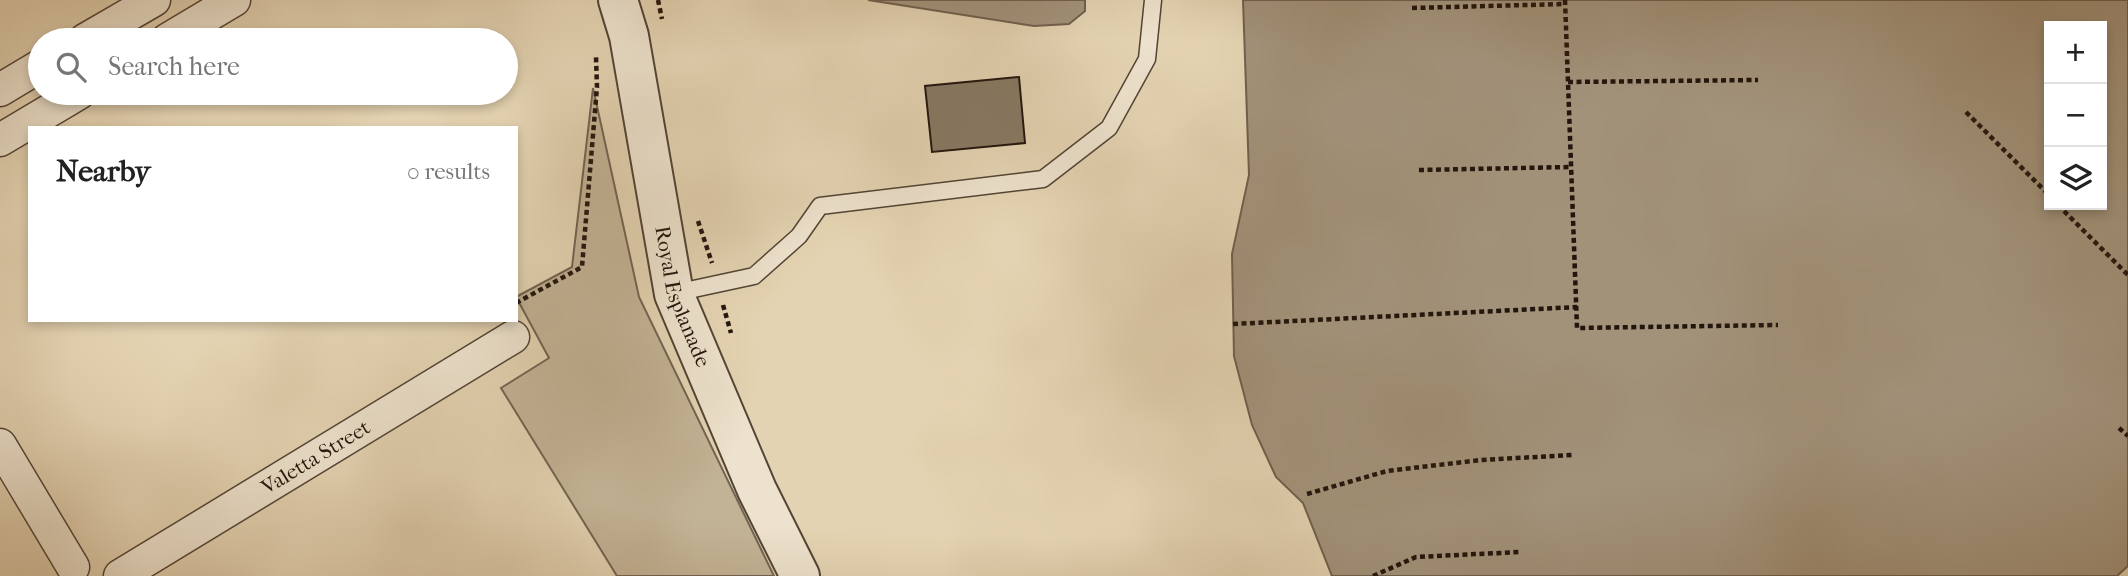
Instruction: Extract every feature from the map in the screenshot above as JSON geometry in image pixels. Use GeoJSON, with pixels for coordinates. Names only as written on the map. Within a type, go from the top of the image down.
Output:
{"type":"FeatureCollection","features":[{"type":"Feature","properties":{"kind":"street"},"geometry":{"type":"LineString","coordinates":[[106,28],[154,0]]}},
{"type":"Feature","properties":{"kind":"street"},"geometry":{"type":"LineString","coordinates":[[187,28],[234,0]]}},
{"type":"Feature","properties":{"kind":"street","name":"Royal Esplanade"},"geometry":{"type":"LineString","coordinates":[[618,0],[629,36],[674,294],[757,490],[800,576]]}},
{"type":"Feature","properties":{"kind":"street"},"geometry":{"type":"LineString","coordinates":[[0,90],[28,73]]}},
{"type":"Feature","properties":{"kind":"street"},"geometry":{"type":"LineString","coordinates":[[0,140],[59,105]]}},
{"type":"Feature","properties":{"kind":"street","name":"Valetta Street"},"geometry":{"type":"LineString","coordinates":[[120,576],[513,337]]}},
{"type":"Feature","properties":{"kind":"street"},"geometry":{"type":"LineString","coordinates":[[0,445],[68,571],[97,564],[113,576]]}},
{"type":"Feature","properties":{"kind":"lane"},"geometry":{"type":"LineString","coordinates":[[674,294],[754,276],[799,236],[820,206],[1043,179],[1109,128],[1147,59],[1153,0]]}},
{"type":"Feature","properties":{"kind":"path"},"geometry":{"type":"LineString","coordinates":[[1412,8],[1565,2],[1577,328],[1778,326]]}},
{"type":"Feature","properties":{"kind":"path"},"geometry":{"type":"LineString","coordinates":[[518,302],[582,267],[597,87],[595,49]]}},
{"type":"Feature","properties":{"kind":"path"},"geometry":{"type":"LineString","coordinates":[[1567,82],[1758,80]]}},
{"type":"Feature","properties":{"kind":"path"},"geometry":{"type":"LineString","coordinates":[[1966,112],[2044,190]]}},
{"type":"Feature","properties":{"kind":"path"},"geometry":{"type":"LineString","coordinates":[[1419,170],[1570,167]]}},
{"type":"Feature","properties":{"kind":"path"},"geometry":{"type":"LineString","coordinates":[[2064,210],[2128,275]]}},
{"type":"Feature","properties":{"kind":"path"},"geometry":{"type":"LineString","coordinates":[[1233,324],[1577,307]]}},
{"type":"Feature","properties":{"kind":"path"},"geometry":{"type":"LineString","coordinates":[[2119,428],[2128,436]]}},
{"type":"Feature","properties":{"kind":"path"},"geometry":{"type":"LineString","coordinates":[[1307,494],[1387,471],[1481,460],[1572,455]]}},
{"type":"Feature","properties":{"kind":"path"},"geometry":{"type":"LineString","coordinates":[[1373,576],[1416,557],[1520,552]]}},
{"type":"Feature","properties":{"kind":"shaded area"},"geometry":{"type":"Polygon","coordinates":[[[868,0],[1085,0],[1085,11],[1069,24],[1034,26],[868,0]]]}},
{"type":"Feature","properties":{"kind":"shaded area"},"geometry":{"type":"Polygon","coordinates":[[[1243,0],[2128,0],[2128,566],[2117,576],[1332,576],[1303,503],[1276,477],[1252,425],[1234,356],[1232,254],[1249,175],[1243,0]]]}},
{"type":"Feature","properties":{"kind":"shaded area"},"geometry":{"type":"Polygon","coordinates":[[[593,88],[639,297],[774,576],[617,576],[501,388],[549,358],[518,301],[518,296],[572,267],[593,88]]]}},
{"type":"Feature","properties":{"kind":"building"},"geometry":{"type":"Polygon","coordinates":[[[1019,77],[1025,143],[932,152],[925,86],[1019,77]]]}}]}
